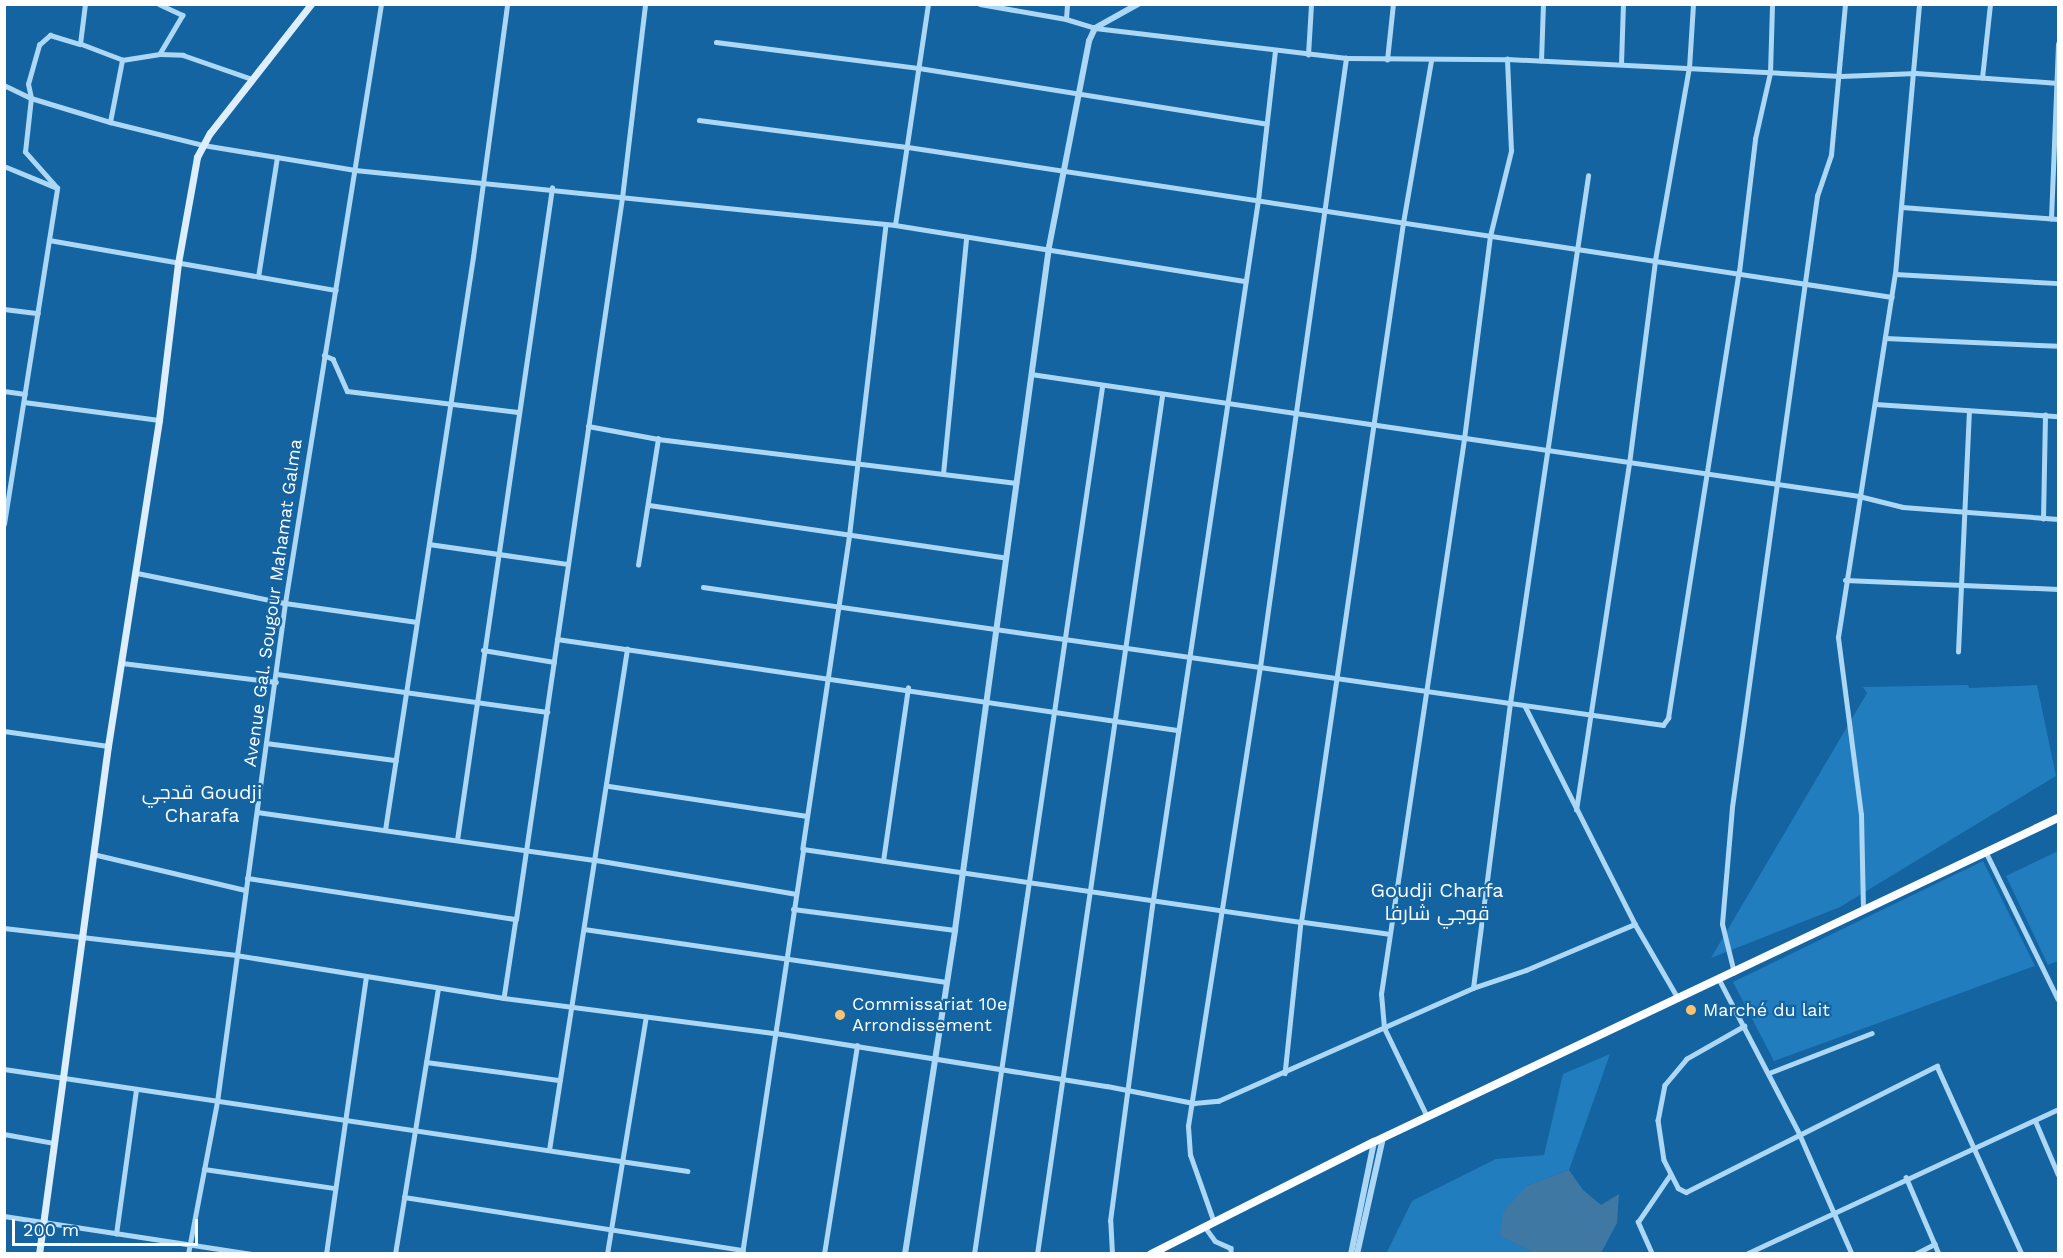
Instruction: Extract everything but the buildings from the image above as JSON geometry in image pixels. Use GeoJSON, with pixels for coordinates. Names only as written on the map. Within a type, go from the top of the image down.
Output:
{"type":"FeatureCollection","features":[{"type":"Feature","properties":{"kind":"highway"},"geometry":{"type":"LineString","coordinates":[[1153,1253],[1379,1140],[1987,854],[2058,818]]}},
{"type":"Feature","properties":{"kind":"main road"},"geometry":{"type":"LineString","coordinates":[[39,1254],[84,938],[108,746],[137,573],[178,263],[197,157],[203,145],[252,79],[311,4]]}},
{"type":"Feature","properties":{"kind":"street"},"geometry":{"type":"LineString","coordinates":[[80,44],[85,4]]}},
{"type":"Feature","properties":{"kind":"street"},"geometry":{"type":"LineString","coordinates":[[159,4],[183,15],[160,54]]}},
{"type":"Feature","properties":{"kind":"street","name":"Avenue Gal. Sougour Mahamat Galma"},"geometry":{"type":"LineString","coordinates":[[188,1254],[217,1102],[285,603],[381,4]]}},
{"type":"Feature","properties":{"kind":"street"},"geometry":{"type":"LineString","coordinates":[[385,830],[507,4]]}},
{"type":"Feature","properties":{"kind":"street"},"geometry":{"type":"LineString","coordinates":[[504,998],[622,198],[645,4]]}},
{"type":"Feature","properties":{"kind":"street"},"geometry":{"type":"LineString","coordinates":[[895,225],[928,4]]}},
{"type":"Feature","properties":{"kind":"street"},"geometry":{"type":"LineString","coordinates":[[980,4],[1066,19],[1095,28],[1346,58],[1431,61],[1507,59],[1841,76],[1916,73],[2057,83]]}},
{"type":"Feature","properties":{"kind":"street"},"geometry":{"type":"LineString","coordinates":[[1066,4],[1066,19]]}},
{"type":"Feature","properties":{"kind":"street"},"geometry":{"type":"LineString","coordinates":[[905,1254],[933,1059],[955,930],[1049,247],[1081,96],[1089,41],[1095,28],[1137,4]]}},
{"type":"Feature","properties":{"kind":"street"},"geometry":{"type":"LineString","coordinates":[[1308,55],[1311,4]]}},
{"type":"Feature","properties":{"kind":"street"},"geometry":{"type":"LineString","coordinates":[[1388,60],[1393,4]]}},
{"type":"Feature","properties":{"kind":"street"},"geometry":{"type":"LineString","coordinates":[[1541,61],[1543,4]]}},
{"type":"Feature","properties":{"kind":"street"},"geometry":{"type":"LineString","coordinates":[[1621,64],[1623,4]]}},
{"type":"Feature","properties":{"kind":"street"},"geometry":{"type":"LineString","coordinates":[[1576,810],[1629,464],[1655,260],[1689,68],[1693,4]]}},
{"type":"Feature","properties":{"kind":"street"},"geometry":{"type":"LineString","coordinates":[[703,587],[1065,639],[1126,645],[1189,657],[1510,703],[1655,727],[1668,718],[1739,272],[1755,140],[1770,73],[1772,4]]}},
{"type":"Feature","properties":{"kind":"street"},"geometry":{"type":"LineString","coordinates":[[1734,973],[1722,934],[1724,890],[1817,196],[1831,155],[1841,76],[1845,4]]}},
{"type":"Feature","properties":{"kind":"street"},"geometry":{"type":"LineString","coordinates":[[1864,912],[1861,815],[1838,637],[1845,580],[1895,274],[1916,73],[1919,4]]}},
{"type":"Feature","properties":{"kind":"street"},"geometry":{"type":"LineString","coordinates":[[1982,78],[1990,4]]}},
{"type":"Feature","properties":{"kind":"street"},"geometry":{"type":"LineString","coordinates":[[57,188],[25,152],[31,98],[28,84],[39,45],[50,34],[122,60],[160,54],[206,61],[252,79]]}},
{"type":"Feature","properties":{"kind":"street"},"geometry":{"type":"LineString","coordinates":[[716,42],[919,68],[1081,96],[1268,124]]}},
{"type":"Feature","properties":{"kind":"street"},"geometry":{"type":"LineString","coordinates":[[2051,219],[2058,44]]}},
{"type":"Feature","properties":{"kind":"street"},"geometry":{"type":"LineString","coordinates":[[1112,1254],[1110,1221],[1153,900],[1225,405],[1258,200],[1275,51]]}},
{"type":"Feature","properties":{"kind":"street"},"geometry":{"type":"LineString","coordinates":[[1214,1223],[1190,1155],[1188,1125],[1194,1103],[1260,667],[1346,58]]}},
{"type":"Feature","properties":{"kind":"street"},"geometry":{"type":"LineString","coordinates":[[1427,1117],[1384,1028],[1381,994],[1387,934],[1464,439],[1490,236],[1510,151],[1507,59]]}},
{"type":"Feature","properties":{"kind":"street"},"geometry":{"type":"LineString","coordinates":[[110,122],[122,60]]}},
{"type":"Feature","properties":{"kind":"street"},"geometry":{"type":"LineString","coordinates":[[1285,1073],[1301,922],[1376,426],[1403,223],[1431,61]]}},
{"type":"Feature","properties":{"kind":"street"},"geometry":{"type":"LineString","coordinates":[[4,86],[31,98],[110,122],[203,145],[355,170],[552,188],[622,198],[895,225],[966,238],[1049,247],[1246,281]]}},
{"type":"Feature","properties":{"kind":"street"},"geometry":{"type":"LineString","coordinates":[[699,120],[908,147],[1807,282],[1892,297]]}},
{"type":"Feature","properties":{"kind":"street"},"geometry":{"type":"LineString","coordinates":[[258,277],[277,157]]}},
{"type":"Feature","properties":{"kind":"street"},"geometry":{"type":"LineString","coordinates":[[4,166],[57,188]]}},
{"type":"Feature","properties":{"kind":"street"},"geometry":{"type":"LineString","coordinates":[[1473,988],[1510,703],[1549,454],[1588,176]]}},
{"type":"Feature","properties":{"kind":"street"},"geometry":{"type":"LineString","coordinates":[[4,524],[57,188]]}},
{"type":"Feature","properties":{"kind":"street"},"geometry":{"type":"LineString","coordinates":[[457,840],[552,188]]}},
{"type":"Feature","properties":{"kind":"street"},"geometry":{"type":"LineString","coordinates":[[1902,207],[2058,219]]}},
{"type":"Feature","properties":{"kind":"street"},"geometry":{"type":"LineString","coordinates":[[404,1197],[742,1252],[850,533],[886,225]]}},
{"type":"Feature","properties":{"kind":"street"},"geometry":{"type":"LineString","coordinates":[[943,474],[966,238]]}},
{"type":"Feature","properties":{"kind":"street"},"geometry":{"type":"LineString","coordinates":[[49,240],[336,290]]}},
{"type":"Feature","properties":{"kind":"street"},"geometry":{"type":"LineString","coordinates":[[1895,274],[2058,283]]}},
{"type":"Feature","properties":{"kind":"street"},"geometry":{"type":"LineString","coordinates":[[4,309],[38,313]]}},
{"type":"Feature","properties":{"kind":"street"},"geometry":{"type":"LineString","coordinates":[[1886,338],[2058,346]]}},
{"type":"Feature","properties":{"kind":"street"},"geometry":{"type":"LineString","coordinates":[[324,355],[333,359],[347,391],[450,401],[518,412]]}},
{"type":"Feature","properties":{"kind":"street"},"geometry":{"type":"LineString","coordinates":[[1031,375],[1464,439],[1549,454],[1859,496],[1903,507],[2058,519]]}},
{"type":"Feature","properties":{"kind":"street"},"geometry":{"type":"LineString","coordinates":[[974,1254],[1102,387]]}},
{"type":"Feature","properties":{"kind":"street"},"geometry":{"type":"LineString","coordinates":[[4,392],[25,394]]}},
{"type":"Feature","properties":{"kind":"street"},"geometry":{"type":"LineString","coordinates":[[1037,1254],[1092,890],[1162,396]]}},
{"type":"Feature","properties":{"kind":"street"},"geometry":{"type":"LineString","coordinates":[[24,402],[159,420]]}},
{"type":"Feature","properties":{"kind":"street"},"geometry":{"type":"LineString","coordinates":[[1875,404],[1969,413],[2058,416]]}},
{"type":"Feature","properties":{"kind":"street"},"geometry":{"type":"LineString","coordinates":[[1958,652],[1969,413]]}},
{"type":"Feature","properties":{"kind":"street"},"geometry":{"type":"LineString","coordinates":[[2043,519],[2045,416]]}},
{"type":"Feature","properties":{"kind":"street"},"geometry":{"type":"LineString","coordinates":[[588,426],[658,439],[858,466],[1016,483]]}},
{"type":"Feature","properties":{"kind":"street"},"geometry":{"type":"LineString","coordinates":[[638,565],[658,439]]}},
{"type":"Feature","properties":{"kind":"street"},"geometry":{"type":"LineString","coordinates":[[4,471],[12,472]]}},
{"type":"Feature","properties":{"kind":"street"},"geometry":{"type":"LineString","coordinates":[[649,505],[850,533],[1006,558]]}},
{"type":"Feature","properties":{"kind":"street"},"geometry":{"type":"LineString","coordinates":[[429,544],[567,564]]}},
{"type":"Feature","properties":{"kind":"street"},"geometry":{"type":"LineString","coordinates":[[137,573],[285,603],[417,622]]}},
{"type":"Feature","properties":{"kind":"street"},"geometry":{"type":"LineString","coordinates":[[1845,580],[1961,587],[2058,589]]}},
{"type":"Feature","properties":{"kind":"street"},"geometry":{"type":"LineString","coordinates":[[557,639],[828,676],[1179,730]]}},
{"type":"Feature","properties":{"kind":"street"},"geometry":{"type":"LineString","coordinates":[[549,1150],[609,786],[627,649]]}},
{"type":"Feature","properties":{"kind":"street"},"geometry":{"type":"LineString","coordinates":[[483,650],[554,662]]}},
{"type":"Feature","properties":{"kind":"street"},"geometry":{"type":"LineString","coordinates":[[122,663],[276,682]]}},
{"type":"Feature","properties":{"kind":"street"},"geometry":{"type":"LineString","coordinates":[[277,674],[547,712]]}},
{"type":"Feature","properties":{"kind":"street"},"geometry":{"type":"LineString","coordinates":[[882,861],[908,688]]}},
{"type":"Feature","properties":{"kind":"street"},"geometry":{"type":"LineString","coordinates":[[1525,706],[1635,924],[1678,998]]}},
{"type":"Feature","properties":{"kind":"street"},"geometry":{"type":"LineString","coordinates":[[4,731],[108,746]]}},
{"type":"Feature","properties":{"kind":"street"},"geometry":{"type":"LineString","coordinates":[[266,744],[396,760]]}},
{"type":"Feature","properties":{"kind":"street"},"geometry":{"type":"LineString","coordinates":[[609,786],[807,816]]}},
{"type":"Feature","properties":{"kind":"street"},"geometry":{"type":"LineString","coordinates":[[257,812],[597,860],[796,894]]}},
{"type":"Feature","properties":{"kind":"street"},"geometry":{"type":"LineString","coordinates":[[803,849],[1387,934]]}},
{"type":"Feature","properties":{"kind":"street"},"geometry":{"type":"LineString","coordinates":[[93,854],[245,890]]}},
{"type":"Feature","properties":{"kind":"street"},"geometry":{"type":"LineString","coordinates":[[1987,854],[2058,999]]}},
{"type":"Feature","properties":{"kind":"street"},"geometry":{"type":"LineString","coordinates":[[247,878],[516,919]]}},
{"type":"Feature","properties":{"kind":"street"},"geometry":{"type":"LineString","coordinates":[[793,909],[955,930]]}},
{"type":"Feature","properties":{"kind":"street"},"geometry":{"type":"LineString","coordinates":[[4,928],[236,955],[504,998],[775,1033],[1063,1079],[1194,1103],[1218,1101],[1473,988],[1526,970],[1635,924]]}},
{"type":"Feature","properties":{"kind":"street"},"geometry":{"type":"LineString","coordinates":[[584,929],[945,982]]}},
{"type":"Feature","properties":{"kind":"street"},"geometry":{"type":"LineString","coordinates":[[326,1254],[366,977]]}},
{"type":"Feature","properties":{"kind":"street"},"geometry":{"type":"LineString","coordinates":[[1719,980],[1799,1133],[1852,1254]]}},
{"type":"Feature","properties":{"kind":"street"},"geometry":{"type":"LineString","coordinates":[[394,1254],[438,988]]}},
{"type":"Feature","properties":{"kind":"street"},"geometry":{"type":"LineString","coordinates":[[607,1254],[646,1017]]}},
{"type":"Feature","properties":{"kind":"street"},"geometry":{"type":"LineString","coordinates":[[1745,1026],[1687,1059],[1665,1085],[1658,1120],[1670,1175],[1678,1188],[1686,1192],[1799,1133],[1937,1066],[2022,1254]]}},
{"type":"Feature","properties":{"kind":"street"},"geometry":{"type":"LineString","coordinates":[[1769,1073],[1872,1033]]}},
{"type":"Feature","properties":{"kind":"street"},"geometry":{"type":"LineString","coordinates":[[824,1254],[857,1046]]}},
{"type":"Feature","properties":{"kind":"street"},"geometry":{"type":"LineString","coordinates":[[426,1062],[560,1080]]}},
{"type":"Feature","properties":{"kind":"street"},"geometry":{"type":"LineString","coordinates":[[4,1069],[687,1171]]}},
{"type":"Feature","properties":{"kind":"street"},"geometry":{"type":"LineString","coordinates":[[116,1234],[136,1089]]}},
{"type":"Feature","properties":{"kind":"street"},"geometry":{"type":"LineString","coordinates":[[1746,1254],[1906,1177],[2058,1109]]}},
{"type":"Feature","properties":{"kind":"street"},"geometry":{"type":"LineString","coordinates":[[2036,1120],[2058,1174]]}},
{"type":"Feature","properties":{"kind":"street"},"geometry":{"type":"LineString","coordinates":[[4,1134],[54,1143]]}},
{"type":"Feature","properties":{"kind":"street"},"geometry":{"type":"LineString","coordinates":[[1351,1254],[1379,1140]]}},
{"type":"Feature","properties":{"kind":"street"},"geometry":{"type":"LineString","coordinates":[[1357,1254],[1379,1140]]}},
{"type":"Feature","properties":{"kind":"street"},"geometry":{"type":"LineString","coordinates":[[204,1169],[335,1188]]}},
{"type":"Feature","properties":{"kind":"street"},"geometry":{"type":"LineString","coordinates":[[1652,1254],[1638,1222],[1670,1175]]}},
{"type":"Feature","properties":{"kind":"street"},"geometry":{"type":"LineString","coordinates":[[1906,1177],[1939,1254]]}},
{"type":"Feature","properties":{"kind":"street"},"geometry":{"type":"LineString","coordinates":[[4,1216],[253,1254]]}},
{"type":"Feature","properties":{"kind":"street"},"geometry":{"type":"LineString","coordinates":[[1205,1227],[1215,1241],[1231,1248],[1231,1254]]}},
{"type":"Feature","properties":{"kind":"street"},"geometry":{"type":"LineString","coordinates":[[1915,1254],[1935,1244]]}},
{"type":"Feature","properties":{"kind":"shaded area"},"geometry":{"type":"Polygon","coordinates":[[[1968,685],[1969,688],[2037,685],[2056,776],[1840,907],[1711,958],[1867,693],[1863,687],[1968,685]]]}},
{"type":"Feature","properties":{"kind":"shaded area"},"geometry":{"type":"Polygon","coordinates":[[[2058,851],[2058,961],[2048,965],[2006,876],[2058,851]]]}},
{"type":"Feature","properties":{"kind":"shaded area"},"geometry":{"type":"Polygon","coordinates":[[[1983,861],[2035,966],[1774,1061],[1733,982],[1983,861]]]}},
{"type":"Feature","properties":{"kind":"shaded area"},"geometry":{"type":"Polygon","coordinates":[[[1610,1054],[1569,1170],[1528,1185],[1501,1236],[1535,1253],[1386,1254],[1412,1201],[1496,1159],[1544,1155],[1563,1074],[1610,1054]]]}},
{"type":"Feature","properties":{"kind":"shaded area"},"geometry":{"type":"Polygon","coordinates":[[[1569,1170],[1583,1190],[1601,1205],[1619,1194],[1617,1223],[1601,1253],[1535,1253],[1500,1236],[1503,1212],[1528,1185],[1569,1170]]]}},
{"type":"Feature","properties":{"kind":"place","name":"Marché du lait"},"geometry":{"type":"Point","coordinates":[1691,1010]}},
{"type":"Feature","properties":{"kind":"place","name":"Commissariat 10e Arrondissement"},"geometry":{"type":"Point","coordinates":[840,1015]}},
{"type":"Feature","properties":{"kind":"district","name":"قدجي Goudji Charafa"},"geometry":{"type":"Point","coordinates":[202,804]}},
{"type":"Feature","properties":{"kind":"district","name":"Goudji Charfa قوجي شارفا"},"geometry":{"type":"Point","coordinates":[1437,902]}}]}
